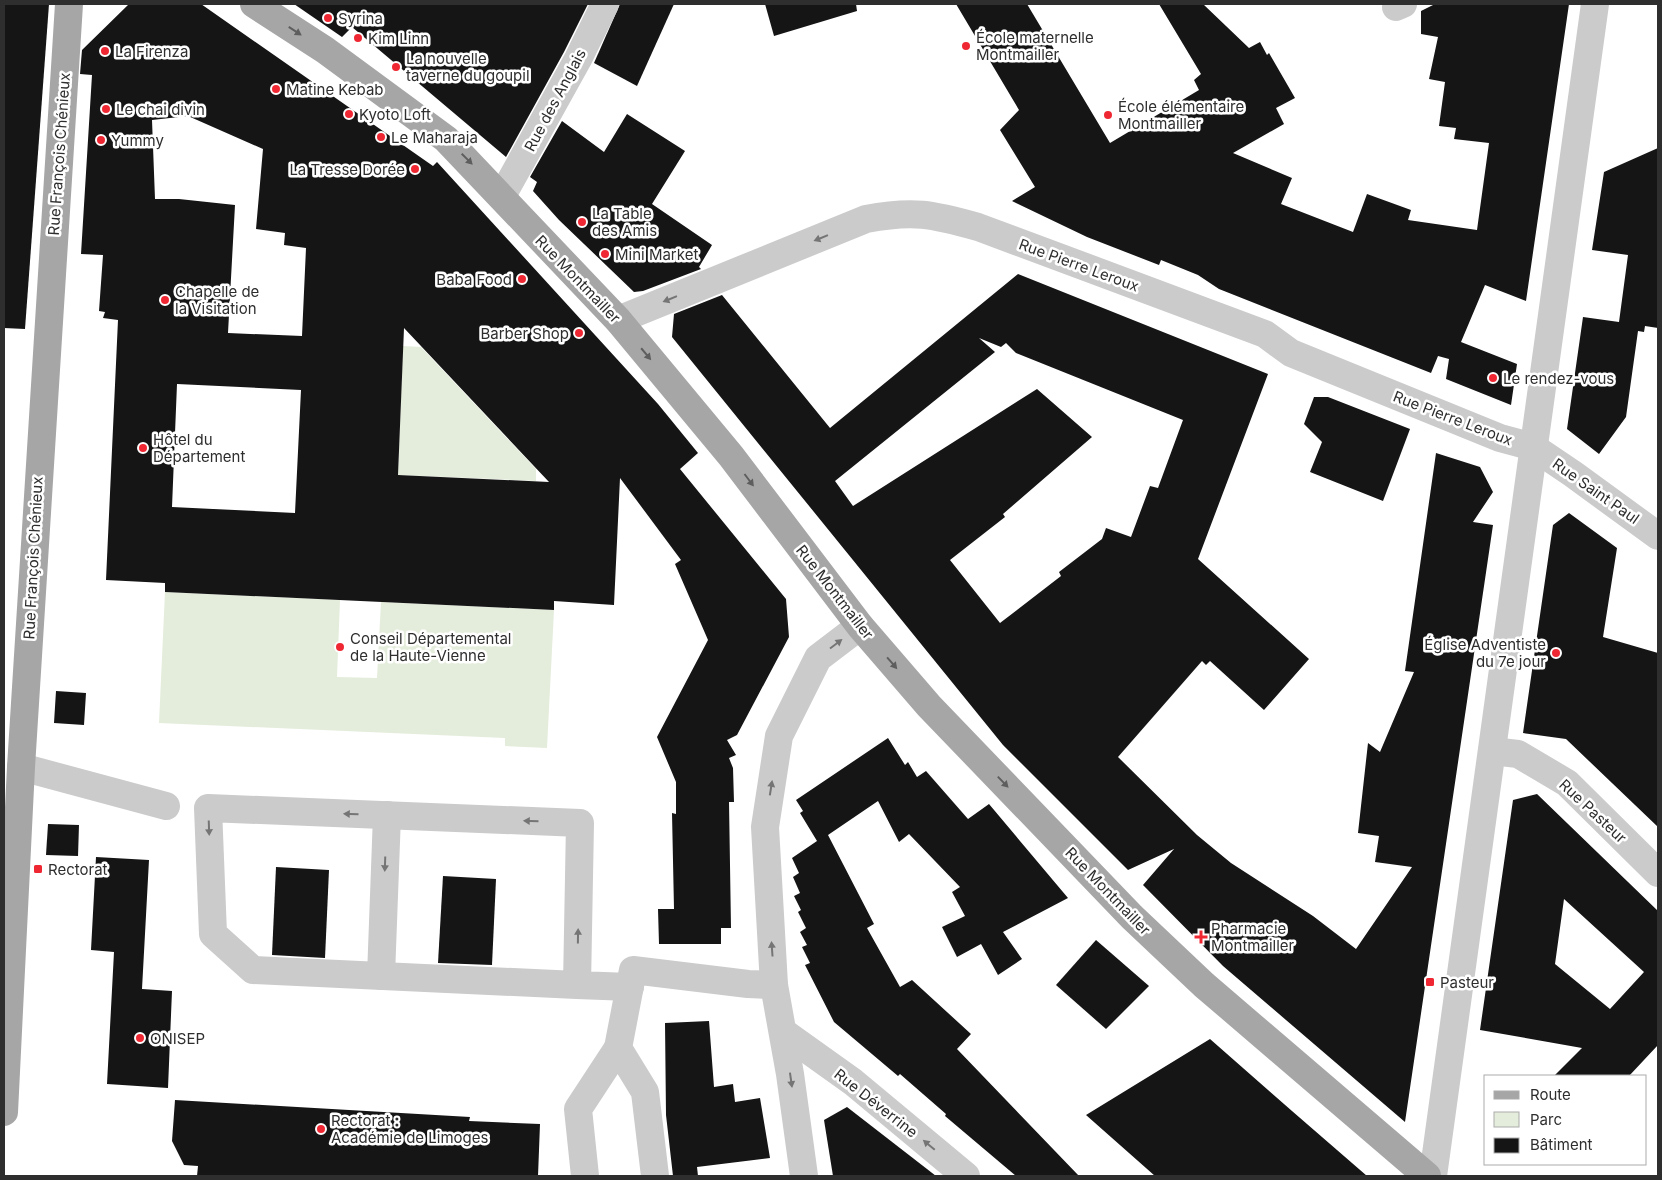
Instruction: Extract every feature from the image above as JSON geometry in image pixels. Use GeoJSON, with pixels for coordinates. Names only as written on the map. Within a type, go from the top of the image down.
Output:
{"type":"FeatureCollection","features":[{"type":"Feature","properties":{"kind":"main road","name":"Rue François Chénieux"},"geometry":{"type":"LineString","coordinates":[[4,1112],[21,767],[69,4]]}},
{"type":"Feature","properties":{"kind":"main road","name":"Rue Montmailler"},"geometry":{"type":"LineString","coordinates":[[254,4],[325,50],[446,139],[618,320],[731,456],[860,626],[929,706],[1132,917],[1204,985],[1427,1176]]}},
{"type":"Feature","properties":{"kind":"street","name":"Rue des Anglais"},"geometry":{"type":"LineString","coordinates":[[502,196],[578,59],[606,4]]}},
{"type":"Feature","properties":{"kind":"street"},"geometry":{"type":"LineString","coordinates":[[1432,1176],[1595,4]]}},
{"type":"Feature","properties":{"kind":"street","name":"Rue Pierre Leroux"},"geometry":{"type":"LineString","coordinates":[[618,320],[866,219],[898,213],[932,215],[978,228],[1265,334],[1291,353],[1500,438],[1533,447]]}},
{"type":"Feature","properties":{"kind":"street","name":"Rue Saint Paul"},"geometry":{"type":"LineString","coordinates":[[1533,447],[1658,536]]}},
{"type":"Feature","properties":{"kind":"street"},"geometry":{"type":"LineString","coordinates":[[804,1176],[774,985],[765,827],[779,736],[818,658],[860,626]]}},
{"type":"Feature","properties":{"kind":"street","name":"Rue Pasteur"},"geometry":{"type":"LineString","coordinates":[[1492,751],[1518,754],[1567,783],[1658,873]]}},
{"type":"Feature","properties":{"kind":"street"},"geometry":{"type":"LineString","coordinates":[[21,767],[166,806]]}},
{"type":"Feature","properties":{"kind":"street"},"geometry":{"type":"LineString","coordinates":[[578,985],[580,823],[208,808],[213,934],[253,970],[578,985],[631,978],[774,985]]}},
{"type":"Feature","properties":{"kind":"street"},"geometry":{"type":"LineString","coordinates":[[381,976],[386,815]]}},
{"type":"Feature","properties":{"kind":"street"},"geometry":{"type":"LineString","coordinates":[[585,1176],[578,1109],[618,1048],[631,978]]}},
{"type":"Feature","properties":{"kind":"street","name":"Rue Déverrine"},"geometry":{"type":"LineString","coordinates":[[782,1032],[853,1082],[966,1176]]}},
{"type":"Feature","properties":{"kind":"street"},"geometry":{"type":"LineString","coordinates":[[618,1048],[645,1092],[654,1176]]}},
{"type":"Feature","properties":{"kind":"green space"},"geometry":{"type":"Polygon","coordinates":[[[403,346],[421,347],[536,469],[536,481],[398,475],[403,346]]]}},
{"type":"Feature","properties":{"kind":"green space"},"geometry":{"type":"Polygon","coordinates":[[[165,592],[340,600],[337,677],[377,678],[381,602],[554,610],[547,748],[505,746],[505,738],[159,723],[165,592]]]}},
{"type":"Feature","properties":{"kind":"building"},"geometry":{"type":"Polygon","coordinates":[[[4,4],[49,4],[25,329],[4,328],[4,4]]]}},
{"type":"Feature","properties":{"kind":"building"},"geometry":{"type":"Polygon","coordinates":[[[129,4],[201,4],[433,166],[437,162],[658,404],[698,453],[680,469],[786,599],[789,637],[737,735],[727,740],[736,755],[729,758],[733,768],[734,802],[729,802],[731,928],[721,928],[721,944],[659,944],[658,909],[674,909],[672,813],[676,814],[676,782],[657,737],[708,640],[675,564],[681,560],[620,478],[614,605],[554,601],[554,610],[165,592],[165,583],[106,580],[118,320],[103,318],[105,312],[99,311],[103,255],[81,254],[92,75],[80,74],[82,50],[129,4]],[[188,116],[152,120],[155,199],[179,199],[235,205],[228,333],[302,336],[306,248],[284,245],[285,233],[256,229],[263,149],[188,116]],[[404,328],[398,475],[549,482],[404,328]],[[177,384],[172,507],[295,513],[301,390],[177,384]]]}},
{"type":"Feature","properties":{"kind":"building"},"geometry":{"type":"Polygon","coordinates":[[[294,4],[588,4],[564,52],[506,157],[352,27],[342,37],[294,4]]]}},
{"type":"Feature","properties":{"kind":"building"},"geometry":{"type":"Polygon","coordinates":[[[620,4],[674,4],[637,86],[594,63],[620,4]]]}},
{"type":"Feature","properties":{"kind":"building"},"geometry":{"type":"Polygon","coordinates":[[[765,4],[856,4],[857,11],[774,36],[765,4]]]}},
{"type":"Feature","properties":{"kind":"building"},"geometry":{"type":"Polygon","coordinates":[[[956,4],[1027,4],[1110,143],[1199,90],[1194,80],[1201,74],[1159,4],[1203,4],[1249,48],[1260,42],[1267,55],[1269,53],[1295,98],[1276,108],[1284,124],[1233,153],[1292,178],[1281,204],[1353,232],[1367,194],[1411,210],[1408,220],[1477,230],[1489,143],[1454,139],[1456,128],[1439,126],[1445,82],[1429,79],[1438,37],[1421,34],[1421,11],[1435,4],[1569,4],[1526,301],[1485,285],[1461,342],[1517,364],[1511,405],[1446,379],[1449,359],[1438,356],[1431,373],[1219,289],[1198,275],[1161,260],[1159,265],[1087,237],[1012,201],[1035,187],[1000,130],[1019,110],[956,4]]]}},
{"type":"Feature","properties":{"kind":"building"},"geometry":{"type":"Polygon","coordinates":[[[627,114],[685,151],[652,204],[712,245],[699,267],[701,269],[643,291],[634,292],[559,220],[533,191],[537,182],[530,177],[562,121],[604,152],[627,114]]]}},
{"type":"Feature","properties":{"kind":"building"},"geometry":{"type":"Polygon","coordinates":[[[1658,148],[1658,328],[1645,326],[1644,332],[1638,331],[1626,417],[1599,454],[1567,429],[1583,317],[1619,322],[1628,255],[1592,250],[1604,172],[1658,148]]]}},
{"type":"Feature","properties":{"kind":"building"},"geometry":{"type":"Polygon","coordinates":[[[1018,274],[1268,374],[1198,559],[1309,659],[1264,710],[1210,661],[1206,665],[1202,661],[1118,757],[1197,835],[1231,863],[1313,916],[1356,949],[1412,867],[1375,862],[1379,836],[1358,833],[1368,743],[1380,752],[1414,672],[1405,671],[1436,453],[1480,467],[1493,492],[1473,522],[1493,525],[1405,1122],[1223,966],[1143,885],[1174,849],[1128,870],[1003,745],[672,337],[674,314],[722,295],[830,428],[1018,274]],[[979,338],[995,352],[835,481],[853,506],[1037,389],[1092,437],[1003,514],[1005,517],[950,560],[1000,623],[1061,576],[1059,572],[1102,539],[1106,528],[1131,537],[1150,486],[1158,488],[1183,420],[1016,353],[1006,343],[1001,347],[979,338]]]}},
{"type":"Feature","properties":{"kind":"building"},"geometry":{"type":"Polygon","coordinates":[[[1314,397],[1328,397],[1410,429],[1383,501],[1310,472],[1322,442],[1304,424],[1314,397]]]}},
{"type":"Feature","properties":{"kind":"building"},"geometry":{"type":"Polygon","coordinates":[[[1569,513],[1617,548],[1603,637],[1658,653],[1658,827],[1566,739],[1523,733],[1553,525],[1569,513]]]}},
{"type":"Feature","properties":{"kind":"building"},"geometry":{"type":"Polygon","coordinates":[[[56,691],[86,693],[84,725],[54,723],[56,691]]]}},
{"type":"Feature","properties":{"kind":"building"},"geometry":{"type":"Polygon","coordinates":[[[888,738],[905,765],[908,762],[917,777],[926,771],[968,819],[989,804],[1068,898],[1003,932],[1022,959],[998,975],[981,944],[957,957],[942,927],[965,916],[952,892],[960,887],[909,834],[899,842],[878,801],[828,835],[874,924],[867,928],[900,987],[912,980],[971,1034],[957,1049],[1079,1176],[1016,1176],[945,1116],[946,1114],[900,1074],[898,1076],[834,1022],[805,965],[810,963],[802,947],[807,945],[800,932],[806,928],[798,912],[801,910],[794,896],[800,893],[793,877],[799,873],[792,858],[817,841],[800,813],[803,811],[796,800],[888,738]]]}},
{"type":"Feature","properties":{"kind":"building"},"geometry":{"type":"Polygon","coordinates":[[[1537,794],[1658,911],[1658,1045],[1630,1075],[1555,1075],[1582,1048],[1480,1030],[1513,800],[1537,794]],[[1564,899],[1555,964],[1610,1009],[1644,972],[1564,899]]]}},
{"type":"Feature","properties":{"kind":"building"},"geometry":{"type":"Polygon","coordinates":[[[48,824],[79,825],[78,856],[46,855],[48,824]]]}},
{"type":"Feature","properties":{"kind":"building"},"geometry":{"type":"Polygon","coordinates":[[[96,857],[149,860],[142,989],[172,991],[168,1088],[107,1084],[114,952],[91,950],[96,857]]]}},
{"type":"Feature","properties":{"kind":"building"},"geometry":{"type":"Polygon","coordinates":[[[276,867],[329,870],[325,958],[272,955],[276,867]]]}},
{"type":"Feature","properties":{"kind":"building"},"geometry":{"type":"Polygon","coordinates":[[[443,876],[496,879],[492,965],[438,963],[443,876]]]}},
{"type":"Feature","properties":{"kind":"building"},"geometry":{"type":"Polygon","coordinates":[[[1096,940],[1149,986],[1106,1029],[1056,985],[1096,940]]]}},
{"type":"Feature","properties":{"kind":"building"},"geometry":{"type":"Polygon","coordinates":[[[709,1021],[714,1087],[733,1084],[735,1102],[760,1098],[770,1158],[697,1167],[698,1176],[673,1176],[666,1115],[665,1023],[709,1021]]]}},
{"type":"Feature","properties":{"kind":"building"},"geometry":{"type":"Polygon","coordinates":[[[1210,1039],[1367,1176],[1155,1176],[1086,1115],[1210,1039]]]}},
{"type":"Feature","properties":{"kind":"building","name":"Rectorat : Académie de Limoges"},"geometry":{"type":"Polygon","coordinates":[[[175,1100],[470,1117],[469,1121],[540,1124],[538,1176],[197,1176],[198,1166],[184,1165],[172,1141],[175,1100]]]}},
{"type":"Feature","properties":{"kind":"building"},"geometry":{"type":"Polygon","coordinates":[[[847,1107],[936,1176],[833,1176],[824,1120],[847,1107]]]}},
{"type":"Feature","properties":{"kind":"place","name":"Syrina"},"geometry":{"type":"Point","coordinates":[328,18]}},
{"type":"Feature","properties":{"kind":"place","name":"Kim Linn"},"geometry":{"type":"Point","coordinates":[358,38]}},
{"type":"Feature","properties":{"kind":"place","name":"École maternelle Montmailler"},"geometry":{"type":"Point","coordinates":[966,46]}},
{"type":"Feature","properties":{"kind":"place","name":"La Firenza"},"geometry":{"type":"Point","coordinates":[105,51]}},
{"type":"Feature","properties":{"kind":"place","name":"La nouvelle taverne du goupil"},"geometry":{"type":"Point","coordinates":[396,67]}},
{"type":"Feature","properties":{"kind":"place","name":"Matine Kebab"},"geometry":{"type":"Point","coordinates":[276,89]}},
{"type":"Feature","properties":{"kind":"place","name":"Le chai divin"},"geometry":{"type":"Point","coordinates":[106,109]}},
{"type":"Feature","properties":{"kind":"place","name":"Kyoto Loft"},"geometry":{"type":"Point","coordinates":[349,114]}},
{"type":"Feature","properties":{"kind":"place","name":"École élémentaire Montmailler"},"geometry":{"type":"Point","coordinates":[1108,115]}},
{"type":"Feature","properties":{"kind":"place","name":"Le Maharaja"},"geometry":{"type":"Point","coordinates":[381,137]}},
{"type":"Feature","properties":{"kind":"place","name":"Yummy"},"geometry":{"type":"Point","coordinates":[101,140]}},
{"type":"Feature","properties":{"kind":"place","name":"La Tresse Dorée"},"geometry":{"type":"Point","coordinates":[415,169]}},
{"type":"Feature","properties":{"kind":"place","name":"La Table des Amis"},"geometry":{"type":"Point","coordinates":[582,222]}},
{"type":"Feature","properties":{"kind":"place","name":"Mini Market"},"geometry":{"type":"Point","coordinates":[605,254]}},
{"type":"Feature","properties":{"kind":"place","name":"Baba Food"},"geometry":{"type":"Point","coordinates":[522,279]}},
{"type":"Feature","properties":{"kind":"place","name":"Chapelle de la Visitation"},"geometry":{"type":"Point","coordinates":[165,300]}},
{"type":"Feature","properties":{"kind":"place","name":"Barber Shop"},"geometry":{"type":"Point","coordinates":[579,333]}},
{"type":"Feature","properties":{"kind":"place","name":"Le rendez-vous"},"geometry":{"type":"Point","coordinates":[1493,378]}},
{"type":"Feature","properties":{"kind":"place","name":"Hôtel du Département"},"geometry":{"type":"Point","coordinates":[143,448]}},
{"type":"Feature","properties":{"kind":"place","name":"Conseil Départemental de la Haute-Vienne"},"geometry":{"type":"Point","coordinates":[340,647]}},
{"type":"Feature","properties":{"kind":"place","name":"Église Adventiste du 7e jour"},"geometry":{"type":"Point","coordinates":[1556,653]}},
{"type":"Feature","properties":{"kind":"place","name":"Rectorat"},"geometry":{"type":"Point","coordinates":[38,869]}},
{"type":"Feature","properties":{"kind":"place","name":"Pharmacie Montmailler"},"geometry":{"type":"Point","coordinates":[1201,937]}},
{"type":"Feature","properties":{"kind":"place","name":"Pasteur"},"geometry":{"type":"Point","coordinates":[1430,982]}},
{"type":"Feature","properties":{"kind":"place","name":"ONISEP"},"geometry":{"type":"Point","coordinates":[140,1038]}},
{"type":"Feature","properties":{"kind":"place","name":"Rectorat : Académie de Limoges"},"geometry":{"type":"Point","coordinates":[321,1129]}}]}
